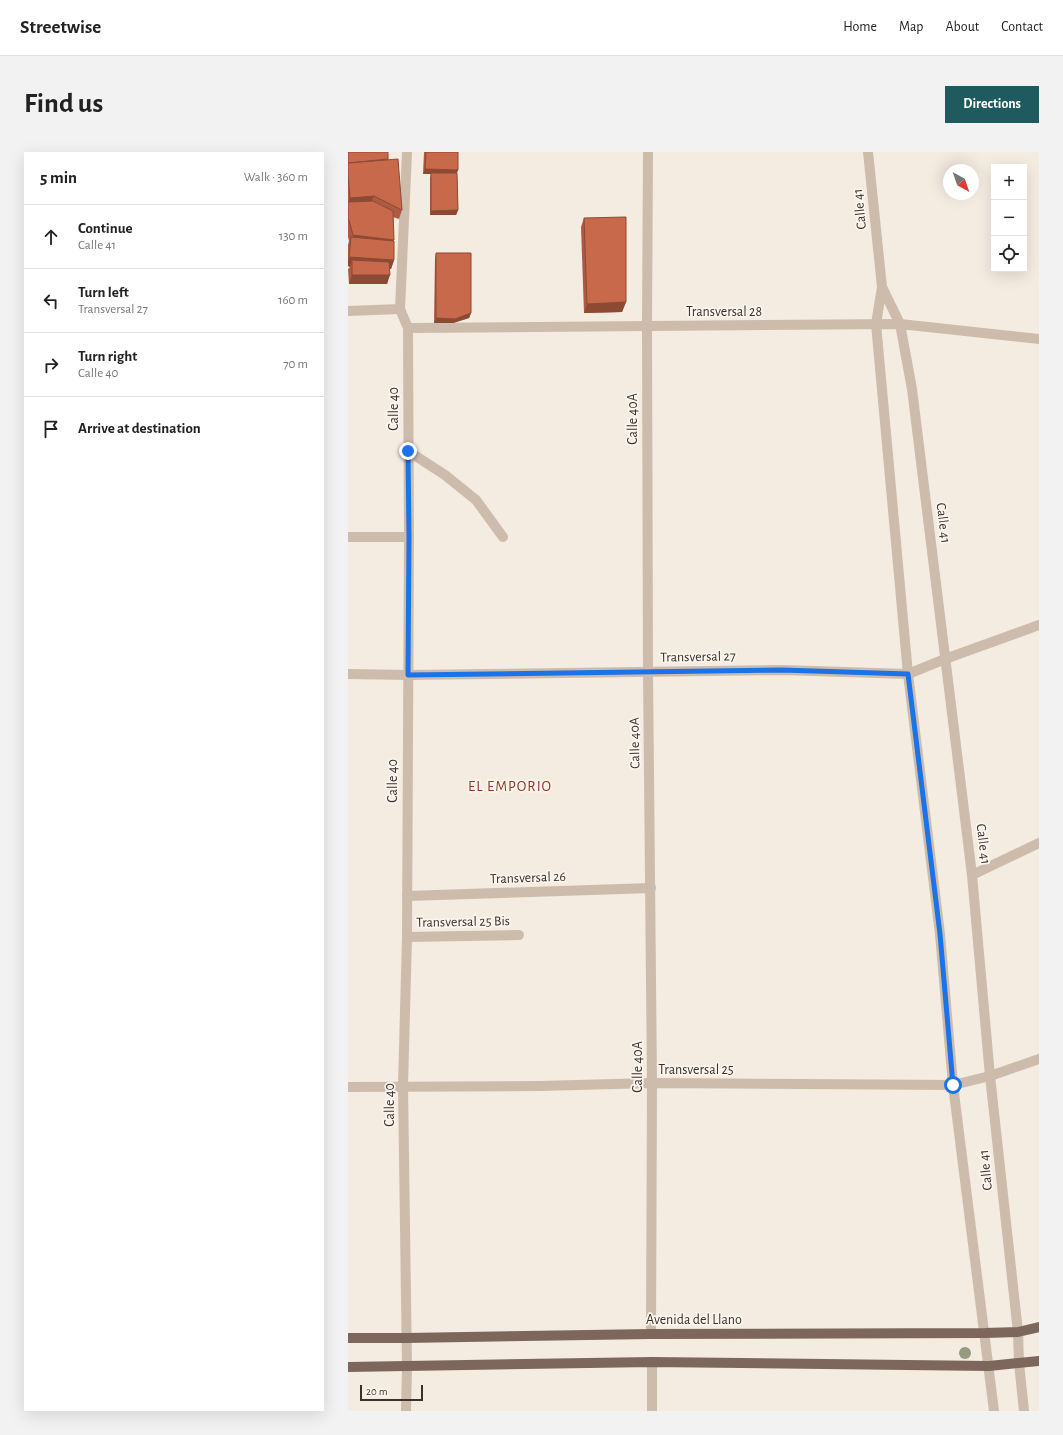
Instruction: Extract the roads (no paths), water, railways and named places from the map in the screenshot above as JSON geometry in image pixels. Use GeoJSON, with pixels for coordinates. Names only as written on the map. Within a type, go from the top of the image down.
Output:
{"type":"FeatureCollection","features":[{"type":"Feature","properties":{"kind":"main road","name":"Avenida del Llano"},"geometry":{"type":"LineString","coordinates":[[348,1338],[651,1334],[985,1333],[1018,1332],[1039,1327]]}},
{"type":"Feature","properties":{"kind":"main road"},"geometry":{"type":"LineString","coordinates":[[348,1367],[652,1362],[989,1366],[1039,1360]]}},
{"type":"Feature","properties":{"kind":"street","name":"Calle 40"},"geometry":{"type":"LineString","coordinates":[[406,1411],[407,1367],[403,1086],[407,938],[409,537],[408,328],[400,309],[407,152]]}},
{"type":"Feature","properties":{"kind":"street","name":"Calle 40A"},"geometry":{"type":"LineString","coordinates":[[648,152],[648,672],[652,1083],[651,1334]]}},
{"type":"Feature","properties":{"kind":"street","name":"Calle 41"},"geometry":{"type":"LineString","coordinates":[[868,152],[882,287],[876,324],[908,674],[940,934],[953,1085],[994,1411]]}},
{"type":"Feature","properties":{"kind":"street","name":"Calle 41"},"geometry":{"type":"LineString","coordinates":[[882,287],[900,324],[912,389],[972,875],[990,1076],[1018,1332],[1019,1363],[1024,1411]]}},
{"type":"Feature","properties":{"kind":"street"},"geometry":{"type":"LineString","coordinates":[[348,311],[400,309]]}},
{"type":"Feature","properties":{"kind":"street","name":"Transversal 28"},"geometry":{"type":"LineString","coordinates":[[408,328],[900,324],[1039,339]]}},
{"type":"Feature","properties":{"kind":"street"},"geometry":{"type":"LineString","coordinates":[[408,451],[445,475],[476,500],[503,537]]}},
{"type":"Feature","properties":{"kind":"street"},"geometry":{"type":"LineString","coordinates":[[348,537],[409,537]]}},
{"type":"Feature","properties":{"kind":"street","name":"Transversal 27"},"geometry":{"type":"LineString","coordinates":[[348,674],[408,675],[782,670],[908,674],[1039,625]]}},
{"type":"Feature","properties":{"kind":"street"},"geometry":{"type":"LineString","coordinates":[[972,875],[1039,843]]}},
{"type":"Feature","properties":{"kind":"street","name":"Transversal 26"},"geometry":{"type":"LineString","coordinates":[[407,896],[651,888]]}},
{"type":"Feature","properties":{"kind":"street","name":"Transversal 25 Bis"},"geometry":{"type":"LineString","coordinates":[[407,938],[519,935]]}},
{"type":"Feature","properties":{"kind":"street","name":"Transversal 25"},"geometry":{"type":"LineString","coordinates":[[348,1087],[540,1086],[652,1083],[953,1085],[990,1076],[1039,1059]]}},
{"type":"Feature","properties":{"kind":"street"},"geometry":{"type":"LineString","coordinates":[[652,1362],[652,1411]]}},
{"type":"Feature","properties":{"kind":"district","name":"EL EMPORIO"},"geometry":{"type":"Point","coordinates":[510,786]}}]}
